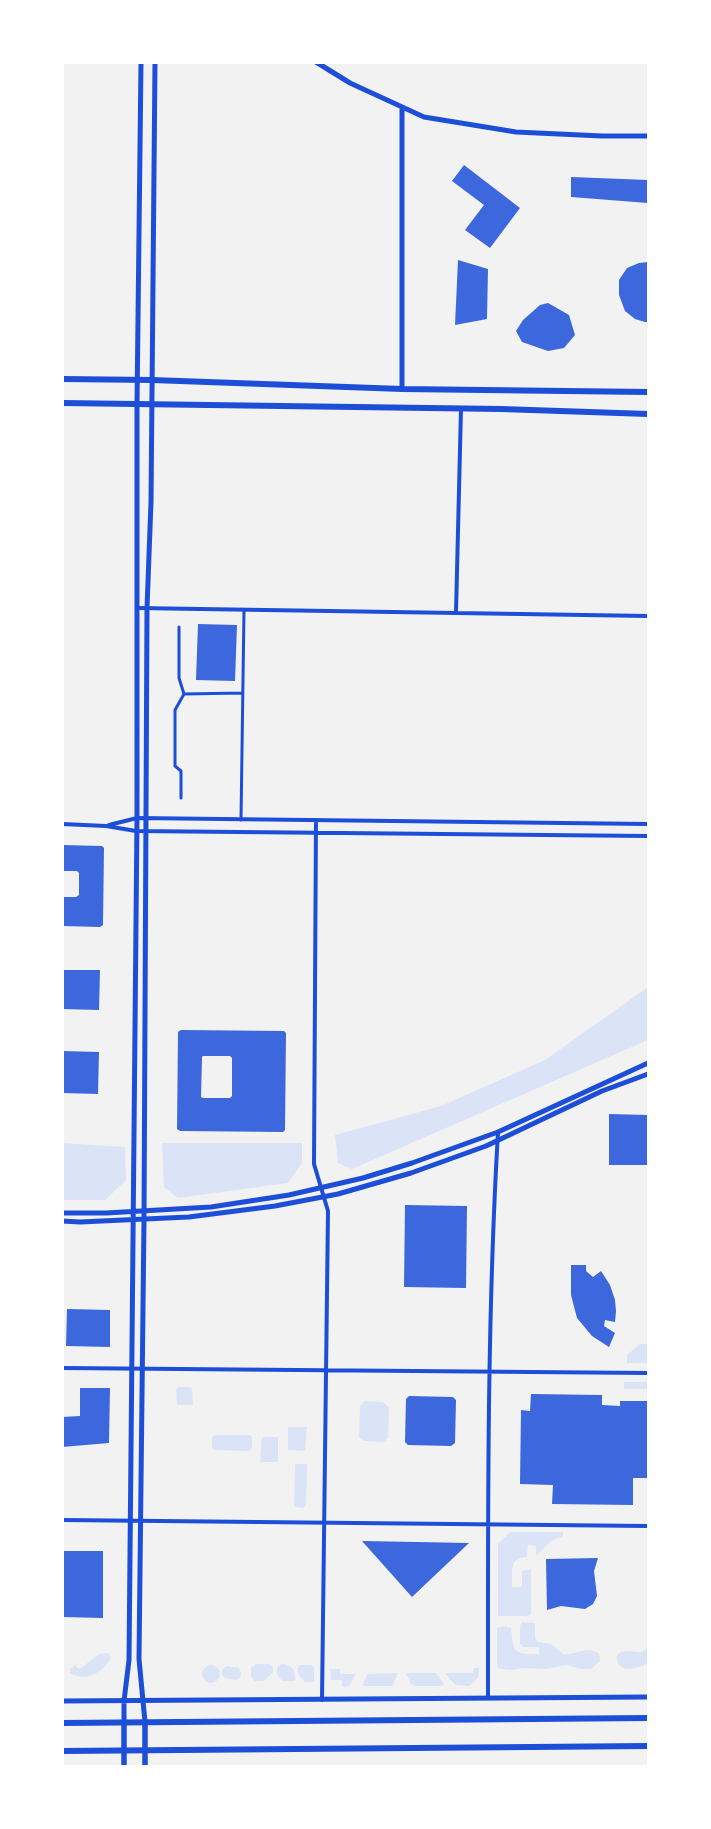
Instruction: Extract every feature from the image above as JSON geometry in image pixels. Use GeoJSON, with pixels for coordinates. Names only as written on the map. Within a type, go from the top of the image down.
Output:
{"type":"FeatureCollection","features":[{"type":"Feature","properties":{"kind":"main road"},"geometry":{"type":"LineString","coordinates":[[62,378],[402,389],[648,392]]}},
{"type":"Feature","properties":{"kind":"main road"},"geometry":{"type":"LineString","coordinates":[[62,404],[461,409],[648,414]]}},
{"type":"Feature","properties":{"kind":"main road"},"geometry":{"type":"LineString","coordinates":[[62,1723],[648,1718]]}},
{"type":"Feature","properties":{"kind":"main road"},"geometry":{"type":"LineString","coordinates":[[124,1722],[124,1766]]}},
{"type":"Feature","properties":{"kind":"main road"},"geometry":{"type":"LineString","coordinates":[[145,1722],[145,1766]]}},
{"type":"Feature","properties":{"kind":"main road"},"geometry":{"type":"LineString","coordinates":[[62,1751],[648,1746]]}},
{"type":"Feature","properties":{"kind":"street"},"geometry":{"type":"LineString","coordinates":[[124,1722],[124,1701],[129,1660],[134,1219],[137,818],[136,405],[141,62]]}},
{"type":"Feature","properties":{"kind":"street"},"geometry":{"type":"LineString","coordinates":[[145,1722],[139,1659],[144,1219],[147,608],[152,404],[155,62]]}},
{"type":"Feature","properties":{"kind":"street"},"geometry":{"type":"LineString","coordinates":[[316,62],[350,83],[424,117],[516,132],[648,136]]}},
{"type":"Feature","properties":{"kind":"street"},"geometry":{"type":"LineString","coordinates":[[402,108],[402,389]]}},
{"type":"Feature","properties":{"kind":"street"},"geometry":{"type":"LineString","coordinates":[[456,612],[461,409]]}},
{"type":"Feature","properties":{"kind":"street"},"geometry":{"type":"LineString","coordinates":[[137,608],[648,616]]}},
{"type":"Feature","properties":{"kind":"street"},"geometry":{"type":"LineString","coordinates":[[241,820],[244,610]]}},
{"type":"Feature","properties":{"kind":"street"},"geometry":{"type":"LineString","coordinates":[[179,626],[179,678],[184,694],[175,710],[175,766],[181,771],[181,798]]}},
{"type":"Feature","properties":{"kind":"street"},"geometry":{"type":"LineString","coordinates":[[184,694],[242,693]]}},
{"type":"Feature","properties":{"kind":"street"},"geometry":{"type":"LineString","coordinates":[[106,826],[137,818],[147,820],[648,824]]}},
{"type":"Feature","properties":{"kind":"street"},"geometry":{"type":"LineString","coordinates":[[316,820],[314,1164],[328,1211],[322,1700]]}},
{"type":"Feature","properties":{"kind":"street"},"geometry":{"type":"LineString","coordinates":[[62,824],[106,826],[136,831],[648,836]]}},
{"type":"Feature","properties":{"kind":"street"},"geometry":{"type":"LineString","coordinates":[[62,1213],[212,1207],[280,1196],[363,1178],[412,1163],[498,1132],[648,1063]]}},
{"type":"Feature","properties":{"kind":"street"},"geometry":{"type":"LineString","coordinates":[[62,1221],[80,1222],[189,1217],[275,1206],[324,1197],[411,1173],[497,1141],[602,1091],[648,1074]]}},
{"type":"Feature","properties":{"kind":"street"},"geometry":{"type":"LineString","coordinates":[[488,1698],[489,1373],[492,1246],[498,1132]]}},
{"type":"Feature","properties":{"kind":"street"},"geometry":{"type":"LineString","coordinates":[[62,1368],[648,1373]]}},
{"type":"Feature","properties":{"kind":"street"},"geometry":{"type":"LineString","coordinates":[[62,1520],[648,1526]]}},
{"type":"Feature","properties":{"kind":"street"},"geometry":{"type":"LineString","coordinates":[[62,1701],[648,1697]]}},
{"type":"Feature","properties":{"kind":"shaded area"},"geometry":{"type":"Polygon","coordinates":[[[648,987],[648,1040],[352,1169],[338,1163],[335,1135],[441,1106],[545,1060],[648,987]]]}},
{"type":"Feature","properties":{"kind":"shaded area"},"geometry":{"type":"Polygon","coordinates":[[[62,1143],[125,1147],[126,1180],[105,1200],[63,1200],[62,1143]]]}},
{"type":"Feature","properties":{"kind":"shaded area"},"geometry":{"type":"Polygon","coordinates":[[[162,1143],[302,1143],[302,1163],[288,1183],[178,1198],[164,1187],[162,1143]]]}},
{"type":"Feature","properties":{"kind":"shaded area"},"geometry":{"type":"Polygon","coordinates":[[[640,1344],[648,1344],[648,1363],[627,1363],[627,1355],[640,1344]]]}},
{"type":"Feature","properties":{"kind":"shaded area"},"geometry":{"type":"Polygon","coordinates":[[[624,1382],[648,1382],[648,1389],[624,1389],[624,1382]]]}},
{"type":"Feature","properties":{"kind":"shaded area"},"geometry":{"type":"Polygon","coordinates":[[[178,1387],[191,1387],[193,1405],[177,1405],[176,1389],[178,1387]]]}},
{"type":"Feature","properties":{"kind":"shaded area"},"geometry":{"type":"Polygon","coordinates":[[[365,1401],[383,1402],[389,1407],[388,1438],[384,1442],[364,1441],[359,1437],[360,1406],[365,1401]]]}},
{"type":"Feature","properties":{"kind":"shaded area"},"geometry":{"type":"Polygon","coordinates":[[[288,1427],[307,1427],[305,1451],[288,1450],[288,1427]]]}},
{"type":"Feature","properties":{"kind":"shaded area"},"geometry":{"type":"Polygon","coordinates":[[[215,1435],[250,1435],[252,1437],[252,1448],[249,1451],[214,1450],[212,1448],[212,1437],[215,1435]]]}},
{"type":"Feature","properties":{"kind":"shaded area"},"geometry":{"type":"Polygon","coordinates":[[[262,1437],[278,1438],[278,1462],[260,1462],[262,1437]]]}},
{"type":"Feature","properties":{"kind":"shaded area"},"geometry":{"type":"Polygon","coordinates":[[[295,1464],[307,1464],[306,1505],[304,1508],[294,1507],[295,1464]]]}},
{"type":"Feature","properties":{"kind":"shaded area"},"geometry":{"type":"Polygon","coordinates":[[[510,1532],[563,1532],[563,1536],[551,1541],[536,1556],[536,1546],[528,1545],[527,1557],[519,1558],[514,1562],[512,1587],[522,1587],[522,1571],[531,1569],[531,1614],[528,1616],[498,1616],[498,1544],[510,1532]]]}},
{"type":"Feature","properties":{"kind":"shaded area"},"geometry":{"type":"Polygon","coordinates":[[[522,1622],[535,1623],[535,1638],[538,1642],[551,1644],[563,1654],[586,1650],[595,1651],[599,1654],[600,1661],[591,1669],[581,1669],[566,1665],[546,1669],[500,1669],[497,1666],[497,1628],[504,1626],[511,1628],[514,1647],[519,1652],[539,1654],[539,1647],[524,1647],[520,1644],[520,1626],[522,1622]]]}},
{"type":"Feature","properties":{"kind":"shaded area"},"geometry":{"type":"Polygon","coordinates":[[[648,1647],[648,1663],[633,1669],[623,1668],[619,1665],[617,1655],[623,1651],[642,1652],[648,1647]]]}},
{"type":"Feature","properties":{"kind":"shaded area"},"geometry":{"type":"Polygon","coordinates":[[[108,1653],[111,1658],[99,1672],[82,1677],[70,1673],[70,1669],[77,1664],[76,1667],[80,1669],[99,1654],[108,1653]]]}},
{"type":"Feature","properties":{"kind":"shaded area"},"geometry":{"type":"Polygon","coordinates":[[[256,1664],[270,1664],[273,1667],[273,1672],[264,1681],[255,1681],[251,1676],[251,1668],[256,1664]]]}},
{"type":"Feature","properties":{"kind":"shaded area"},"geometry":{"type":"Polygon","coordinates":[[[281,1664],[288,1665],[293,1669],[295,1681],[282,1681],[277,1674],[277,1668],[281,1664]]]}},
{"type":"Feature","properties":{"kind":"shaded area"},"geometry":{"type":"Polygon","coordinates":[[[211,1665],[217,1668],[220,1674],[217,1680],[211,1683],[205,1680],[202,1674],[205,1668],[211,1665]]]}},
{"type":"Feature","properties":{"kind":"shaded area"},"geometry":{"type":"Polygon","coordinates":[[[299,1665],[311,1665],[314,1667],[314,1682],[305,1682],[301,1678],[298,1672],[299,1665]]]}},
{"type":"Feature","properties":{"kind":"shaded area"},"geometry":{"type":"Polygon","coordinates":[[[226,1666],[239,1668],[240,1678],[236,1680],[225,1678],[222,1675],[222,1670],[226,1666]]]}},
{"type":"Feature","properties":{"kind":"shaded area"},"geometry":{"type":"Polygon","coordinates":[[[474,1668],[479,1668],[478,1677],[470,1686],[455,1685],[445,1673],[473,1673],[474,1668]]]}},
{"type":"Feature","properties":{"kind":"shaded area"},"geometry":{"type":"Polygon","coordinates":[[[330,1669],[340,1669],[340,1674],[356,1674],[349,1686],[342,1687],[342,1680],[331,1680],[330,1669]]]}},
{"type":"Feature","properties":{"kind":"shaded area"},"geometry":{"type":"Polygon","coordinates":[[[398,1673],[392,1686],[362,1685],[368,1674],[398,1673]]]}},
{"type":"Feature","properties":{"kind":"shaded area"},"geometry":{"type":"Polygon","coordinates":[[[406,1673],[436,1673],[444,1684],[442,1686],[415,1686],[411,1684],[406,1673]]]}},
{"type":"Feature","properties":{"kind":"building"},"geometry":{"type":"Polygon","coordinates":[[[464,165],[520,208],[490,248],[465,230],[484,205],[452,181],[464,165]]]}},
{"type":"Feature","properties":{"kind":"building"},"geometry":{"type":"Polygon","coordinates":[[[571,177],[648,180],[648,203],[571,197],[571,177]]]}},
{"type":"Feature","properties":{"kind":"building"},"geometry":{"type":"Polygon","coordinates":[[[458,260],[488,269],[487,319],[455,325],[458,260]]]}},
{"type":"Feature","properties":{"kind":"building"},"geometry":{"type":"Polygon","coordinates":[[[648,262],[648,322],[645,322],[635,319],[625,311],[619,295],[619,280],[627,268],[639,263],[648,262]]]}},
{"type":"Feature","properties":{"kind":"building"},"geometry":{"type":"Polygon","coordinates":[[[548,303],[569,315],[575,335],[564,348],[548,351],[522,342],[516,331],[523,320],[540,305],[548,303]]]}},
{"type":"Feature","properties":{"kind":"building"},"geometry":{"type":"Polygon","coordinates":[[[198,624],[237,625],[235,681],[196,680],[198,624]]]}},
{"type":"Feature","properties":{"kind":"building"},"geometry":{"type":"Polygon","coordinates":[[[62,845],[102,846],[104,848],[103,925],[100,927],[62,926],[62,897],[76,897],[79,895],[79,873],[77,871],[62,871],[62,845]]]}},
{"type":"Feature","properties":{"kind":"building"},"geometry":{"type":"Polygon","coordinates":[[[62,970],[100,970],[99,1010],[62,1009],[62,970]]]}},
{"type":"Feature","properties":{"kind":"building"},"geometry":{"type":"Polygon","coordinates":[[[181,1030],[284,1031],[286,1033],[285,1130],[283,1132],[180,1131],[177,1129],[178,1032],[181,1030]],[[230,1056],[202,1057],[201,1097],[230,1098],[232,1096],[232,1058],[230,1056]]]}},
{"type":"Feature","properties":{"kind":"building"},"geometry":{"type":"Polygon","coordinates":[[[62,1051],[99,1052],[98,1094],[62,1093],[62,1051]]]}},
{"type":"Feature","properties":{"kind":"building"},"geometry":{"type":"Polygon","coordinates":[[[609,1114],[648,1115],[648,1165],[609,1165],[609,1114]]]}},
{"type":"Feature","properties":{"kind":"building"},"geometry":{"type":"Polygon","coordinates":[[[405,1205],[467,1206],[466,1288],[404,1287],[405,1205]]]}},
{"type":"Feature","properties":{"kind":"building"},"geometry":{"type":"Polygon","coordinates":[[[571,1265],[586,1265],[586,1271],[593,1277],[601,1271],[610,1285],[616,1311],[615,1322],[605,1320],[604,1326],[615,1333],[609,1347],[592,1336],[577,1318],[571,1295],[571,1265]]]}},
{"type":"Feature","properties":{"kind":"building"},"geometry":{"type":"Polygon","coordinates":[[[67,1309],[110,1310],[110,1347],[66,1346],[67,1309]]]}},
{"type":"Feature","properties":{"kind":"building"},"geometry":{"type":"Polygon","coordinates":[[[80,1388],[110,1388],[109,1443],[62,1447],[62,1417],[80,1416],[80,1388]]]}},
{"type":"Feature","properties":{"kind":"building"},"geometry":{"type":"Polygon","coordinates":[[[531,1394],[602,1395],[602,1405],[620,1406],[620,1401],[648,1401],[648,1478],[633,1478],[633,1505],[552,1504],[553,1485],[520,1484],[521,1410],[530,1411],[531,1394]]]}},
{"type":"Feature","properties":{"kind":"building"},"geometry":{"type":"Polygon","coordinates":[[[409,1396],[453,1397],[456,1400],[455,1443],[451,1446],[408,1445],[405,1442],[406,1399],[409,1396]]]}},
{"type":"Feature","properties":{"kind":"building"},"geometry":{"type":"Polygon","coordinates":[[[362,1541],[469,1543],[412,1597],[362,1541]]]}},
{"type":"Feature","properties":{"kind":"building"},"geometry":{"type":"Polygon","coordinates":[[[62,1551],[103,1551],[103,1618],[62,1617],[62,1551]]]}},
{"type":"Feature","properties":{"kind":"building"},"geometry":{"type":"Polygon","coordinates":[[[598,1558],[594,1571],[597,1596],[593,1604],[585,1609],[561,1606],[547,1610],[546,1559],[598,1558]]]}}]}
